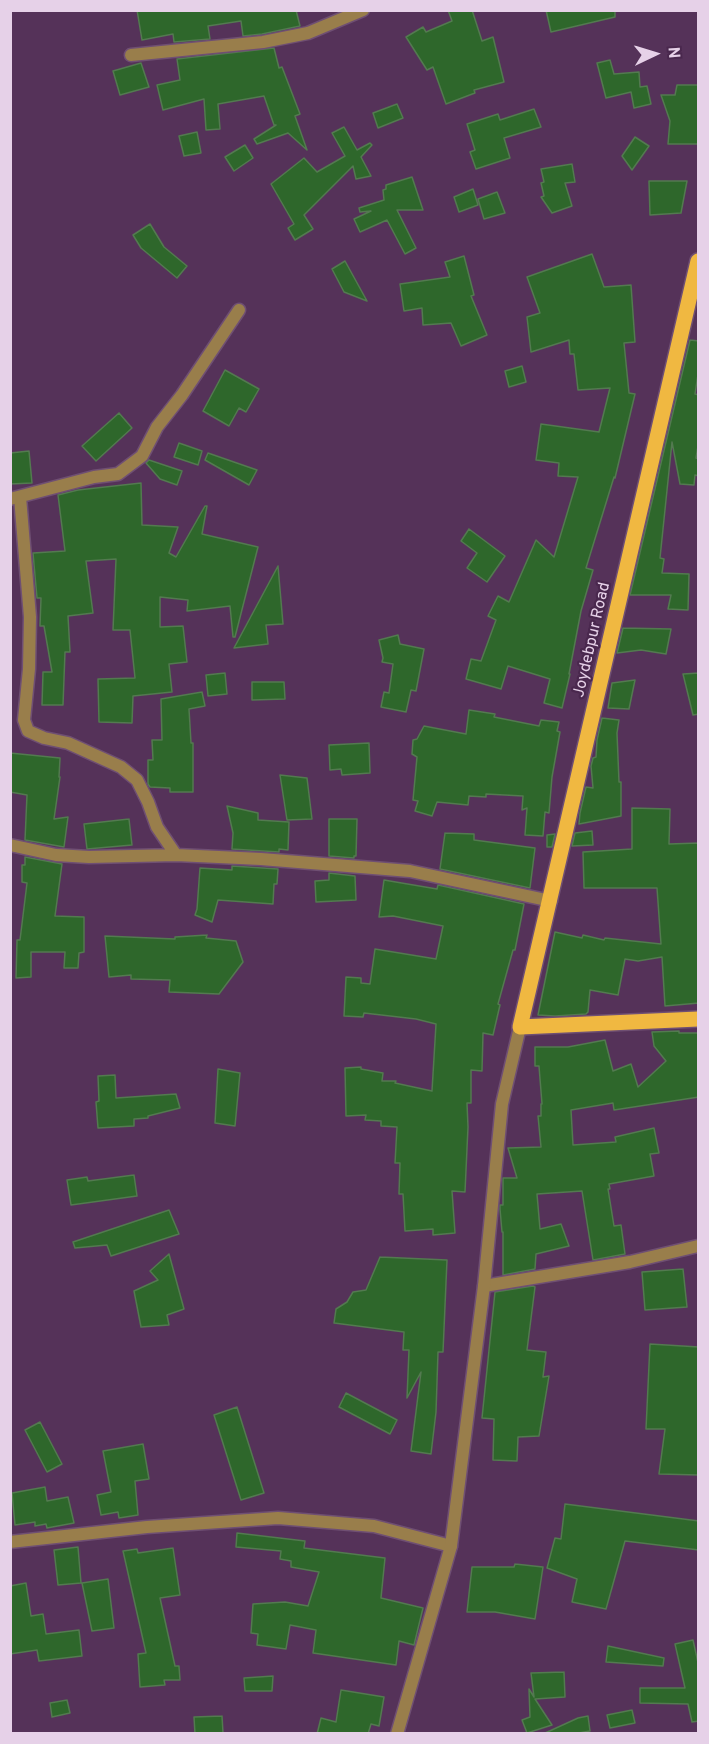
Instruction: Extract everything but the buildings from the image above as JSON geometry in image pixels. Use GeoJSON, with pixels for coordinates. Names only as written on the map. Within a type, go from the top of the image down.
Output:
{"type":"FeatureCollection","features":[{"type":"Feature","properties":{"kind":"main road","name":"Joydebpur Road"},"geometry":{"type":"LineString","coordinates":[[520,1027],[699,261]]}},
{"type":"Feature","properties":{"kind":"main road"},"geometry":{"type":"LineString","coordinates":[[520,1027],[699,1019]]}},
{"type":"Feature","properties":{"kind":"street"},"geometry":{"type":"LineString","coordinates":[[131,55],[263,42],[308,33],[363,10]]}},
{"type":"Feature","properties":{"kind":"street"},"geometry":{"type":"LineString","coordinates":[[176,855],[157,827],[148,802],[136,780],[121,767],[68,743],[44,738],[28,731],[24,720],[29,669],[30,617],[15,498],[94,477],[118,474],[142,456],[157,427],[182,395],[239,310]]}},
{"type":"Feature","properties":{"kind":"street"},"geometry":{"type":"LineString","coordinates":[[10,845],[56,855],[89,857],[176,855],[410,870],[551,901]]}},
{"type":"Feature","properties":{"kind":"street"},"geometry":{"type":"LineString","coordinates":[[397,1734],[450,1546],[484,1286],[502,1104],[520,1027]]}},
{"type":"Feature","properties":{"kind":"street"},"geometry":{"type":"LineString","coordinates":[[484,1286],[630,1262],[699,1246]]}},
{"type":"Feature","properties":{"kind":"street"},"geometry":{"type":"LineString","coordinates":[[10,1542],[147,1527],[278,1518],[374,1526],[450,1546]]}}]}
